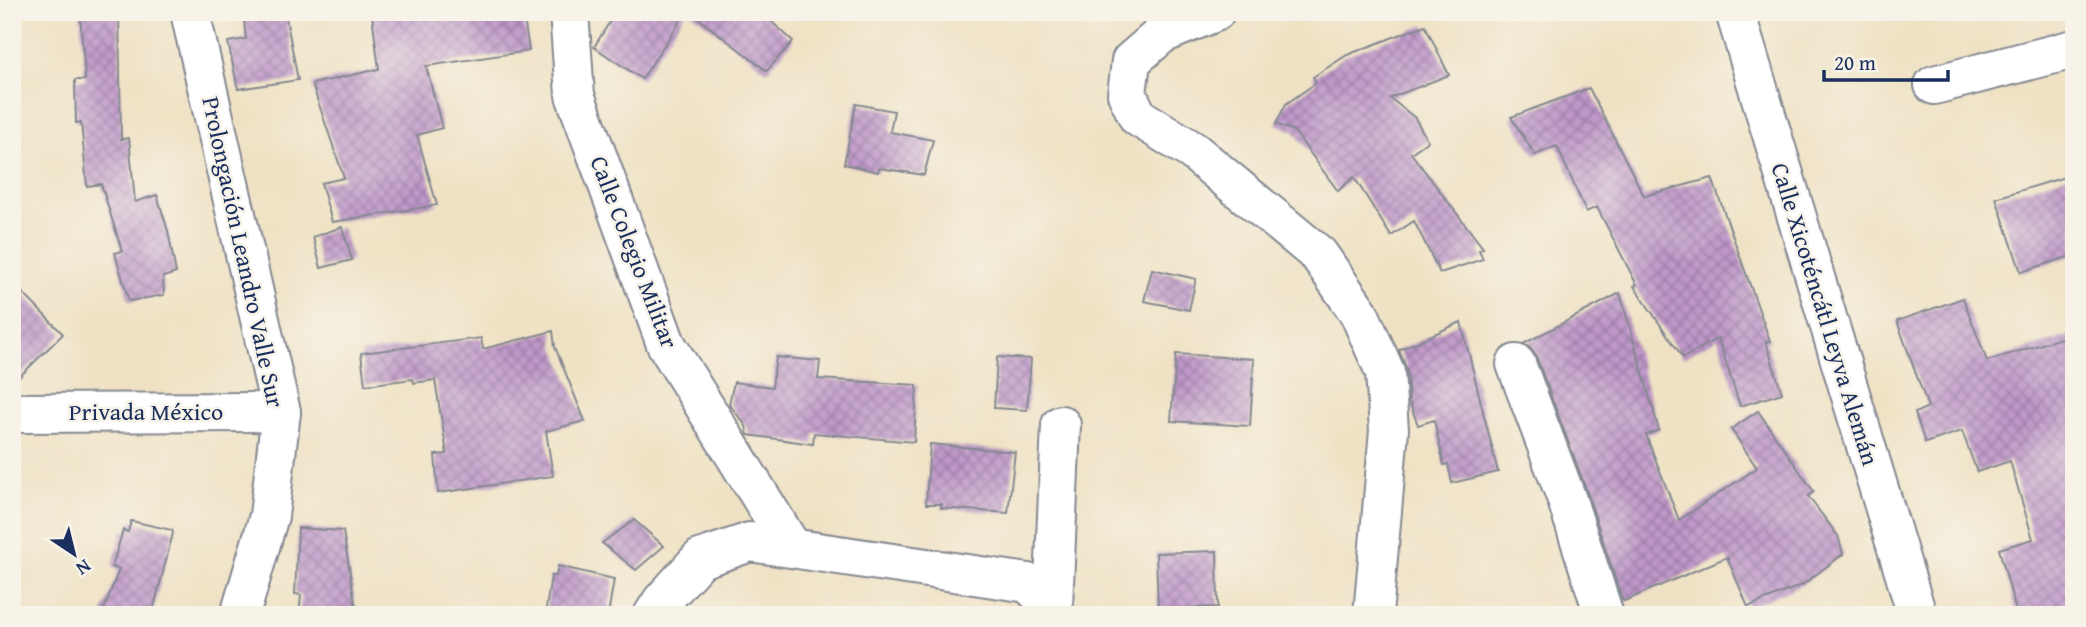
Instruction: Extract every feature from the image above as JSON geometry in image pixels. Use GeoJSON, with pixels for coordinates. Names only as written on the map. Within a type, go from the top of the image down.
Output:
{"type":"FeatureCollection","features":[{"type":"Feature","properties":{"kind":"street","name":"Prolongación Leandro Valle Sur"},"geometry":{"type":"LineString","coordinates":[[190,12],[281,412],[269,516],[240,615]]}},
{"type":"Feature","properties":{"kind":"street","name":"Calle Colegio Militar"},"geometry":{"type":"LineString","coordinates":[[569,12],[575,94],[666,344],[791,546]]}},
{"type":"Feature","properties":{"kind":"street"},"geometry":{"type":"LineString","coordinates":[[1215,12],[1161,34],[1131,61],[1127,94],[1138,117],[1193,150],[1319,255],[1359,313],[1385,372],[1389,430],[1373,615]]}},
{"type":"Feature","properties":{"kind":"street","name":"Calle Xicoténcátl Leyva Alemán"},"geometry":{"type":"LineString","coordinates":[[1735,12],[1917,615]]}},
{"type":"Feature","properties":{"kind":"street"},"geometry":{"type":"LineString","coordinates":[[1934,85],[2074,50]]}},
{"type":"Feature","properties":{"kind":"street"},"geometry":{"type":"LineString","coordinates":[[1516,364],[1566,497],[1604,615]]}},
{"type":"Feature","properties":{"kind":"street","name":"Privada México"},"geometry":{"type":"LineString","coordinates":[[12,413],[281,412]]}},
{"type":"Feature","properties":{"kind":"street"},"geometry":{"type":"LineString","coordinates":[[1054,611],[1061,425]]}},
{"type":"Feature","properties":{"kind":"street"},"geometry":{"type":"LineString","coordinates":[[653,615],[699,559],[750,542],[1028,583],[1054,611]]}},
{"type":"Feature","properties":{"kind":"building"},"geometry":{"type":"Polygon","coordinates":[[[80,12],[119,12],[121,139],[129,138],[135,202],[157,195],[168,231],[176,273],[163,277],[164,295],[129,301],[115,253],[122,251],[101,184],[87,186],[81,122],[76,123],[75,80],[85,80],[80,12]]]}},
{"type":"Feature","properties":{"kind":"building"},"geometry":{"type":"Polygon","coordinates":[[[243,12],[285,12],[298,80],[238,89],[228,42],[246,39],[243,12]]]}},
{"type":"Feature","properties":{"kind":"building"},"geometry":{"type":"Polygon","coordinates":[[[391,12],[523,12],[529,51],[426,66],[442,128],[417,135],[437,205],[332,222],[321,183],[344,178],[312,84],[379,69],[372,15],[391,12]]]}},
{"type":"Feature","properties":{"kind":"building"},"geometry":{"type":"Polygon","coordinates":[[[616,12],[686,12],[642,79],[594,47],[616,12]]]}},
{"type":"Feature","properties":{"kind":"building"},"geometry":{"type":"Polygon","coordinates":[[[690,12],[761,12],[793,41],[767,71],[690,12]]]}},
{"type":"Feature","properties":{"kind":"building"},"geometry":{"type":"Polygon","coordinates":[[[1425,25],[1449,75],[1390,98],[1415,118],[1428,141],[1411,153],[1483,248],[1479,250],[1483,259],[1440,273],[1414,221],[1391,236],[1354,177],[1338,191],[1294,131],[1276,124],[1286,104],[1316,83],[1313,77],[1347,55],[1425,25]]]}},
{"type":"Feature","properties":{"kind":"building"},"geometry":{"type":"Polygon","coordinates":[[[1589,88],[1644,196],[1712,178],[1770,341],[1766,342],[1782,393],[1740,406],[1718,338],[1683,358],[1634,286],[1637,285],[1597,207],[1586,212],[1557,146],[1535,155],[1511,117],[1589,88]]]}},
{"type":"Feature","properties":{"kind":"building"},"geometry":{"type":"Polygon","coordinates":[[[856,104],[894,111],[890,132],[933,140],[924,175],[879,168],[878,172],[844,164],[856,104]]]}},
{"type":"Feature","properties":{"kind":"building"},"geometry":{"type":"Polygon","coordinates":[[[2068,176],[2074,193],[2074,255],[2021,272],[1996,198],[2068,176]]]}},
{"type":"Feature","properties":{"kind":"building"},"geometry":{"type":"Polygon","coordinates":[[[342,227],[352,260],[321,268],[313,237],[342,227]]]}},
{"type":"Feature","properties":{"kind":"building"},"geometry":{"type":"Polygon","coordinates":[[[1152,269],[1196,279],[1189,310],[1144,301],[1152,269]]]}},
{"type":"Feature","properties":{"kind":"building"},"geometry":{"type":"Polygon","coordinates":[[[12,282],[63,334],[12,384],[14,327],[12,282]]]}},
{"type":"Feature","properties":{"kind":"building"},"geometry":{"type":"Polygon","coordinates":[[[1620,293],[1659,430],[1646,435],[1679,520],[1757,468],[1731,429],[1758,411],[1814,492],[1808,496],[1838,536],[1843,554],[1802,585],[1748,607],[1727,557],[1624,601],[1622,599],[1586,489],[1536,356],[1523,344],[1620,293]]]}},
{"type":"Feature","properties":{"kind":"building"},"geometry":{"type":"Polygon","coordinates":[[[1963,298],[1987,361],[2074,334],[2074,610],[2059,615],[2017,615],[1999,549],[2033,539],[2010,461],[1977,472],[1962,431],[1925,443],[1915,413],[1928,407],[1897,321],[1963,298]]]}},
{"type":"Feature","properties":{"kind":"building"},"geometry":{"type":"Polygon","coordinates":[[[1461,322],[1498,472],[1452,483],[1448,464],[1444,465],[1434,420],[1418,425],[1409,401],[1407,370],[1399,350],[1461,322]]]}},
{"type":"Feature","properties":{"kind":"building"},"geometry":{"type":"Polygon","coordinates":[[[553,331],[555,347],[585,421],[546,431],[553,476],[438,493],[435,455],[447,454],[435,380],[414,383],[413,379],[365,385],[361,353],[481,338],[483,349],[553,331]]]}},
{"type":"Feature","properties":{"kind":"building"},"geometry":{"type":"Polygon","coordinates":[[[1176,354],[1254,359],[1250,426],[1171,421],[1176,354]]]}},
{"type":"Feature","properties":{"kind":"building"},"geometry":{"type":"Polygon","coordinates":[[[776,357],[820,361],[818,379],[917,385],[914,442],[814,433],[813,444],[748,435],[746,426],[729,404],[734,382],[772,387],[776,357]]]}},
{"type":"Feature","properties":{"kind":"building"},"geometry":{"type":"Polygon","coordinates":[[[997,357],[1031,359],[1027,410],[994,408],[997,357]]]}},
{"type":"Feature","properties":{"kind":"building"},"geometry":{"type":"Polygon","coordinates":[[[930,444],[1015,452],[1008,513],[941,508],[942,504],[926,504],[930,444]]]}},
{"type":"Feature","properties":{"kind":"building"},"geometry":{"type":"Polygon","coordinates":[[[634,520],[664,546],[636,570],[602,543],[634,520]]]}},
{"type":"Feature","properties":{"kind":"building"},"geometry":{"type":"Polygon","coordinates":[[[131,521],[172,530],[173,533],[152,615],[102,615],[119,569],[112,567],[123,530],[128,532],[131,521]]]}},
{"type":"Feature","properties":{"kind":"building"},"geometry":{"type":"Polygon","coordinates":[[[298,528],[343,531],[357,615],[299,615],[301,595],[295,594],[298,528]]]}},
{"type":"Feature","properties":{"kind":"building"},"geometry":{"type":"Polygon","coordinates":[[[1217,551],[1218,607],[1158,609],[1156,553],[1217,551]]]}},
{"type":"Feature","properties":{"kind":"building"},"geometry":{"type":"Polygon","coordinates":[[[558,566],[614,579],[608,615],[545,615],[551,576],[556,576],[558,566]]]}}]}
